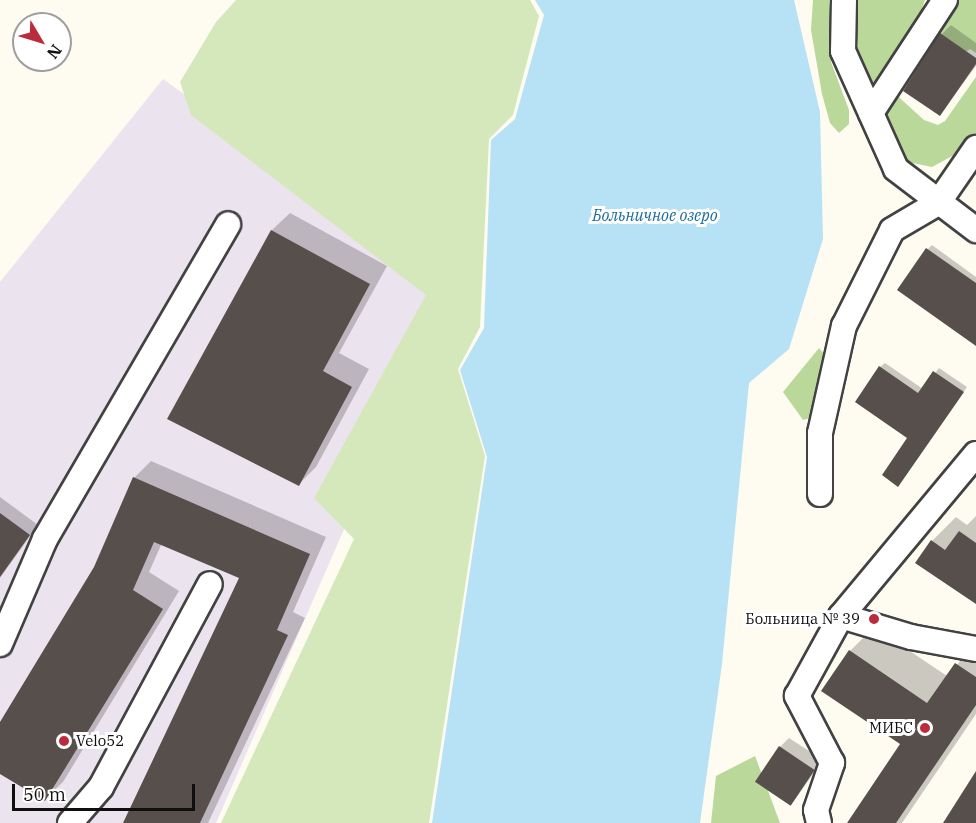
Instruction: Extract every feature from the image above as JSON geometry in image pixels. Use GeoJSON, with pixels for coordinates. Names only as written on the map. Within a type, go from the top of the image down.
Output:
{"type":"FeatureCollection","features":[{"type":"Feature","properties":{"kind":"street"},"geometry":{"type":"LineString","coordinates":[[844,0],[843,51],[896,169],[976,230]]}},
{"type":"Feature","properties":{"kind":"street"},"geometry":{"type":"LineString","coordinates":[[871,113],[945,0]]}},
{"type":"Feature","properties":{"kind":"street"},"geometry":{"type":"LineString","coordinates":[[820,494],[820,434],[844,326],[892,230],[938,203],[976,148]]}},
{"type":"Feature","properties":{"kind":"street"},"geometry":{"type":"LineString","coordinates":[[0,644],[45,539],[228,224]]}},
{"type":"Feature","properties":{"kind":"street"},"geometry":{"type":"LineString","coordinates":[[819,823],[816,810],[832,763],[797,696],[841,616],[976,454]]}},
{"type":"Feature","properties":{"kind":"street"},"geometry":{"type":"LineString","coordinates":[[70,823],[101,787],[210,584]]}},
{"type":"Feature","properties":{"kind":"street"},"geometry":{"type":"LineString","coordinates":[[841,616],[911,637],[976,649]]}},
{"type":"Feature","properties":{"kind":"shaded area"},"geometry":{"type":"Polygon","coordinates":[[[163,79],[450,286],[216,823],[0,823],[0,282],[163,79]]]}},
{"type":"Feature","properties":{"kind":"green space"},"geometry":{"type":"Polygon","coordinates":[[[236,0],[530,0],[539,16],[513,115],[489,139],[480,327],[458,369],[485,456],[429,823],[221,823],[354,539],[314,498],[426,295],[191,115],[180,82],[216,22],[236,0]]]}},
{"type":"Feature","properties":{"kind":"green space"},"geometry":{"type":"Polygon","coordinates":[[[813,0],[839,0],[831,34],[831,62],[849,110],[849,124],[839,133],[830,123],[822,94],[811,30],[813,0]]]}},
{"type":"Feature","properties":{"kind":"green space"},"geometry":{"type":"Polygon","coordinates":[[[854,0],[925,0],[892,91],[924,120],[938,125],[945,121],[976,77],[976,136],[967,148],[932,167],[908,162],[895,152],[852,78],[854,0]]]}},
{"type":"Feature","properties":{"kind":"green space"},"geometry":{"type":"Polygon","coordinates":[[[940,0],[976,0],[976,53],[970,49],[935,74],[924,70],[920,46],[940,0]]]}},
{"type":"Feature","properties":{"kind":"green space"},"geometry":{"type":"Polygon","coordinates":[[[819,348],[840,373],[822,415],[803,420],[783,392],[819,348]]]}},
{"type":"Feature","properties":{"kind":"green space"},"geometry":{"type":"Polygon","coordinates":[[[755,756],[780,823],[711,823],[716,776],[755,756]]]}},
{"type":"Feature","properties":{"kind":"water","name":"Больничное озеро"},"geometry":{"type":"Polygon","coordinates":[[[535,0],[794,0],[820,112],[823,239],[789,349],[749,383],[722,664],[700,823],[432,823],[487,457],[460,370],[484,328],[491,140],[515,119],[544,15],[535,0]]]}},
{"type":"Feature","properties":{"kind":"building"},"geometry":{"type":"Polygon","coordinates":[[[940,33],[976,58],[976,64],[940,116],[903,91],[940,33]]]}},
{"type":"Feature","properties":{"kind":"building"},"geometry":{"type":"Polygon","coordinates":[[[271,230],[370,284],[323,371],[352,387],[299,486],[167,419],[271,230]]]}},
{"type":"Feature","properties":{"kind":"building"},"geometry":{"type":"Polygon","coordinates":[[[926,248],[976,283],[976,346],[897,290],[926,248]]]}},
{"type":"Feature","properties":{"kind":"building"},"geometry":{"type":"Polygon","coordinates":[[[879,366],[918,393],[933,371],[964,392],[898,487],[882,475],[907,438],[855,402],[879,366]]]}},
{"type":"Feature","properties":{"kind":"building"},"geometry":{"type":"Polygon","coordinates":[[[133,477],[310,554],[277,630],[288,635],[200,823],[123,823],[239,578],[154,542],[133,590],[163,609],[45,801],[0,774],[0,722],[94,567],[133,477]]]}},
{"type":"Feature","properties":{"kind":"building"},"geometry":{"type":"Polygon","coordinates":[[[0,513],[30,535],[0,577],[0,513]]]}},
{"type":"Feature","properties":{"kind":"building"},"geometry":{"type":"Polygon","coordinates":[[[959,531],[976,543],[976,604],[915,563],[931,540],[945,550],[959,531]]]}},
{"type":"Feature","properties":{"kind":"building"},"geometry":{"type":"Polygon","coordinates":[[[849,650],[927,703],[955,663],[976,677],[976,705],[896,823],[847,823],[900,744],[821,691],[849,650]]]}},
{"type":"Feature","properties":{"kind":"building"},"geometry":{"type":"Polygon","coordinates":[[[779,746],[815,770],[791,806],[755,782],[779,746]]]}},
{"type":"Feature","properties":{"kind":"building"},"geometry":{"type":"Polygon","coordinates":[[[976,771],[976,823],[943,823],[976,771]]]}},
{"type":"Feature","properties":{"kind":"place","name":"Больница № 39"},"geometry":{"type":"Point","coordinates":[874,619]}},
{"type":"Feature","properties":{"kind":"place","name":"МИБС"},"geometry":{"type":"Point","coordinates":[925,728]}},
{"type":"Feature","properties":{"kind":"place","name":"Velo52"},"geometry":{"type":"Point","coordinates":[64,741]}}]}
